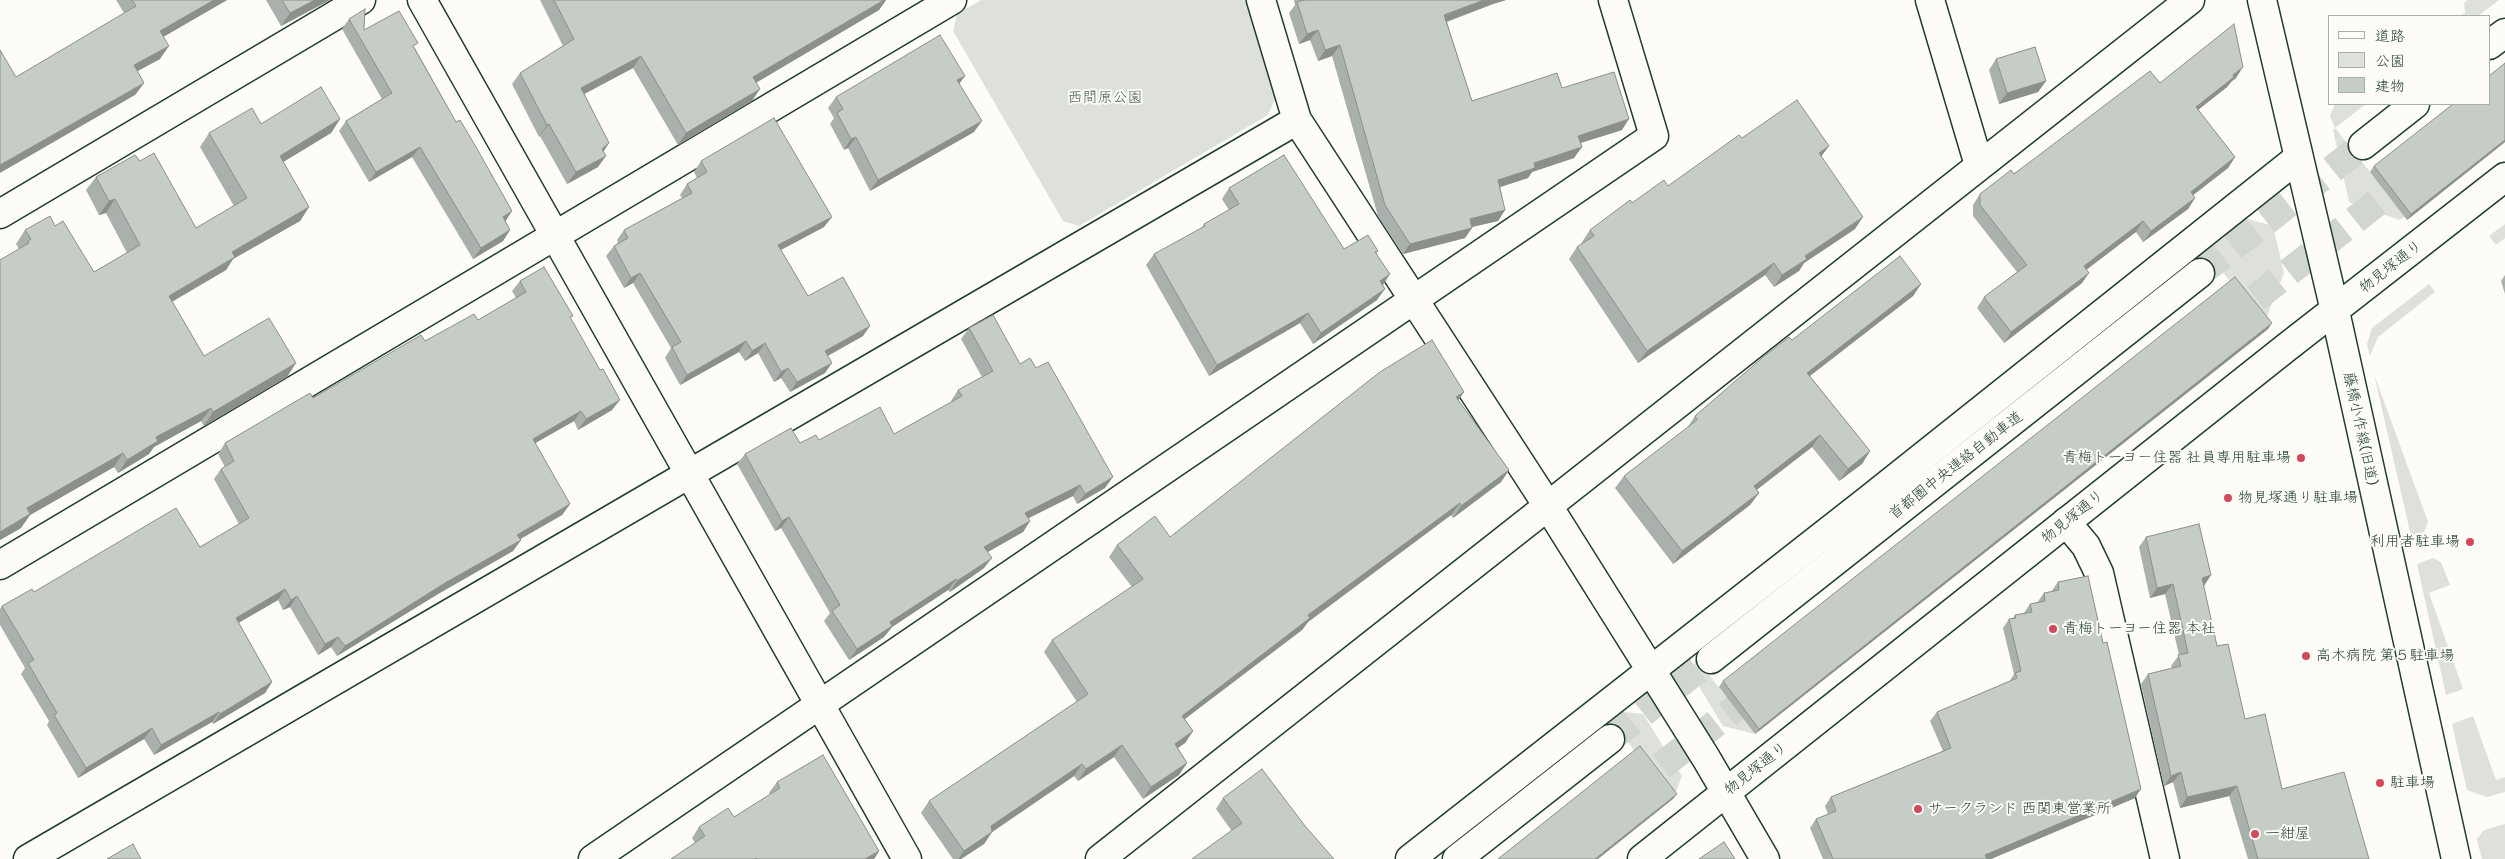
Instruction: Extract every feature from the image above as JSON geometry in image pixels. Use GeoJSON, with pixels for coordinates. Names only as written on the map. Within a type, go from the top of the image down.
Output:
{"type":"FeatureCollection","features":[{"type":"Feature","properties":{"kind":"main road"},"geometry":{"type":"LineString","coordinates":[[0,214],[361,0]]}},
{"type":"Feature","properties":{"kind":"main road"},"geometry":{"type":"LineString","coordinates":[[422,0],[818,705],[907,859]]}},
{"type":"Feature","properties":{"kind":"main road"},"geometry":{"type":"LineString","coordinates":[[0,565],[952,0]]}},
{"type":"Feature","properties":{"kind":"main road"},"geometry":{"type":"LineString","coordinates":[[1261,0],[1297,120],[1548,506],[1652,671],[1765,859]]}},
{"type":"Feature","properties":{"kind":"main road"},"geometry":{"type":"LineString","coordinates":[[593,859],[1654,136],[1613,0]]}},
{"type":"Feature","properties":{"kind":"main road"},"geometry":{"type":"LineString","coordinates":[[1930,0],[1979,165]]}},
{"type":"Feature","properties":{"kind":"main road"},"geometry":{"type":"LineString","coordinates":[[1100,859],[2190,0]]}},
{"type":"Feature","properties":{"kind":"main road","name":"藤橋小作線(旧道)"},"geometry":{"type":"LineString","coordinates":[[2262,0],[2335,311],[2456,859]]}},
{"type":"Feature","properties":{"kind":"main road"},"geometry":{"type":"LineString","coordinates":[[2490,44],[2505,32]]}},
{"type":"Feature","properties":{"kind":"main road"},"geometry":{"type":"LineString","coordinates":[[2363,145],[2414,105]]}},
{"type":"Feature","properties":{"kind":"main road"},"geometry":{"type":"LineString","coordinates":[[28,859],[1297,120]]}},
{"type":"Feature","properties":{"kind":"main road"},"geometry":{"type":"LineString","coordinates":[[1410,859],[1652,671],[2298,158]]}},
{"type":"Feature","properties":{"kind":"main road","name":"物見塚通り"},"geometry":{"type":"LineString","coordinates":[[1642,859],[2066,522],[2505,178]]}},
{"type":"Feature","properties":{"kind":"main road","name":"首都圏中央連絡自動車道"},"geometry":{"type":"LineString","coordinates":[[1711,659],[2200,273]]}},
{"type":"Feature","properties":{"kind":"main road"},"geometry":{"type":"LineString","coordinates":[[2066,522],[2086,546],[2099,573],[2165,859]]}},
{"type":"Feature","properties":{"kind":"main road"},"geometry":{"type":"LineString","coordinates":[[1457,859],[1610,738]]}},
{"type":"Feature","properties":{"kind":"green space","name":"西間原公園"},"geometry":{"type":"Polygon","coordinates":[[[981,0],[1246,0],[1275,99],[1268,115],[1079,226],[1063,221],[953,31],[957,14],[981,0]]]}},
{"type":"Feature","properties":{"kind":"green space"},"geometry":{"type":"Polygon","coordinates":[[[2468,0],[2499,0],[2479,15],[2462,15],[2465,13],[2464,3],[2468,0]]]}},
{"type":"Feature","properties":{"kind":"green space"},"geometry":{"type":"Polygon","coordinates":[[[2335,105],[2365,105],[2335,128],[2330,116],[2335,105]]]}},
{"type":"Feature","properties":{"kind":"green space"},"geometry":{"type":"Polygon","coordinates":[[[2335,128],[2405,216],[2400,220],[2349,202],[2333,130],[2335,128]]]}},
{"type":"Feature","properties":{"kind":"green space"},"geometry":{"type":"Polygon","coordinates":[[[2248,219],[2273,226],[2284,273],[2264,324],[2206,251],[2248,219]]]}},
{"type":"Feature","properties":{"kind":"green space"},"geometry":{"type":"Polygon","coordinates":[[[2505,224],[2505,238],[2496,245],[2489,236],[2505,224]]]}},
{"type":"Feature","properties":{"kind":"green space"},"geometry":{"type":"Polygon","coordinates":[[[2429,284],[2435,292],[2378,337],[2370,356],[2367,344],[2372,328],[2429,284]]]}},
{"type":"Feature","properties":{"kind":"green space"},"geometry":{"type":"Polygon","coordinates":[[[2374,374],[2428,522],[2424,532],[2411,536],[2374,374]]]}},
{"type":"Feature","properties":{"kind":"green space"},"geometry":{"type":"Polygon","coordinates":[[[2433,558],[2441,562],[2450,585],[2429,593],[2463,689],[2446,695],[2417,564],[2433,558]]]}},
{"type":"Feature","properties":{"kind":"green space"},"geometry":{"type":"Polygon","coordinates":[[[1696,658],[1755,734],[1723,726],[1691,673],[1696,658]]]}},
{"type":"Feature","properties":{"kind":"green space"},"geometry":{"type":"Polygon","coordinates":[[[1626,712],[1643,714],[1682,776],[1673,799],[1613,723],[1626,712]]]}},
{"type":"Feature","properties":{"kind":"green space"},"geometry":{"type":"Polygon","coordinates":[[[2473,716],[2496,780],[2505,777],[2505,792],[2487,797],[2467,790],[2452,724],[2473,716]]]}},
{"type":"Feature","properties":{"kind":"green space"},"geometry":{"type":"Polygon","coordinates":[[[2505,824],[2505,859],[2482,859],[2477,839],[2484,830],[2505,824]]]}},
{"type":"Feature","properties":{"kind":"building"},"geometry":{"type":"Polygon","coordinates":[[[132,0],[214,0],[160,31],[169,46],[134,65],[144,83],[0,165],[0,50],[16,77],[136,6],[132,0]]]}},
{"type":"Feature","properties":{"kind":"building"},"geometry":{"type":"Polygon","coordinates":[[[282,0],[315,0],[290,13],[282,0]]]}},
{"type":"Feature","properties":{"kind":"building"},"geometry":{"type":"Polygon","coordinates":[[[554,0],[884,0],[753,77],[760,89],[686,133],[641,56],[581,88],[609,143],[602,149],[606,156],[576,172],[549,124],[547,125],[520,73],[574,39],[554,0]]]}},
{"type":"Feature","properties":{"kind":"building"},"geometry":{"type":"Polygon","coordinates":[[[1304,0],[1484,0],[1444,15],[1472,101],[1557,73],[1562,88],[1614,72],[1629,119],[1578,136],[1582,147],[1534,163],[1535,168],[1498,180],[1505,210],[1470,219],[1472,228],[1410,244],[1385,205],[1340,45],[1325,50],[1318,30],[1307,34],[1297,2],[1304,0]]]}},
{"type":"Feature","properties":{"kind":"building"},"geometry":{"type":"Polygon","coordinates":[[[365,9],[364,30],[399,11],[418,43],[413,46],[456,122],[460,120],[512,211],[503,217],[510,230],[481,248],[420,147],[376,172],[346,121],[392,93],[349,19],[365,9]]]}},
{"type":"Feature","properties":{"kind":"building"},"geometry":{"type":"Polygon","coordinates":[[[2234,24],[2243,67],[2233,75],[2234,77],[2196,107],[2235,157],[2191,192],[2195,198],[2151,231],[2143,221],[2084,266],[2089,273],[2011,332],[1984,297],[2027,265],[1980,205],[1980,194],[2011,170],[2014,174],[2150,71],[2160,83],[2234,24]]]}},
{"type":"Feature","properties":{"kind":"building"},"geometry":{"type":"Polygon","coordinates":[[[940,35],[965,76],[957,80],[982,121],[878,180],[856,137],[851,139],[837,113],[843,109],[836,97],[940,35]]]}},
{"type":"Feature","properties":{"kind":"building"},"geometry":{"type":"Polygon","coordinates":[[[2035,47],[2046,81],[2007,93],[1996,59],[2035,47]]]}},
{"type":"Feature","properties":{"kind":"building"},"geometry":{"type":"Polygon","coordinates":[[[2505,63],[2505,140],[2411,214],[2374,166],[2452,105],[2490,105],[2490,75],[2505,63]]]}},
{"type":"Feature","properties":{"kind":"building"},"geometry":{"type":"Polygon","coordinates":[[[321,87],[340,119],[280,156],[309,207],[232,252],[235,257],[169,296],[204,356],[269,318],[296,363],[213,412],[211,408],[156,437],[158,441],[127,460],[123,453],[27,508],[30,514],[0,532],[0,260],[29,243],[28,241],[31,239],[25,230],[50,216],[55,226],[63,221],[94,272],[140,245],[115,199],[109,201],[96,177],[135,155],[140,161],[154,153],[196,228],[247,198],[209,133],[252,108],[261,124],[321,87]]]}},
{"type":"Feature","properties":{"kind":"building"},"geometry":{"type":"Polygon","coordinates":[[[1797,100],[1829,146],[1819,153],[1863,217],[1805,256],[1807,259],[1782,275],[1774,263],[1647,351],[1577,247],[1594,236],[1590,230],[1630,200],[1632,203],[1664,180],[1668,186],[1739,135],[1742,138],[1797,100]]]}},
{"type":"Feature","properties":{"kind":"building"},"geometry":{"type":"Polygon","coordinates":[[[774,118],[832,217],[778,245],[808,296],[843,277],[870,326],[825,351],[832,363],[797,382],[788,368],[781,372],[765,343],[752,351],[746,341],[687,375],[672,347],[681,342],[640,273],[631,278],[614,246],[628,238],[624,230],[692,193],[687,184],[707,172],[701,161],[774,118]]]}},
{"type":"Feature","properties":{"kind":"building"},"geometry":{"type":"Polygon","coordinates":[[[1284,155],[1344,249],[1368,235],[1378,251],[1375,252],[1390,274],[1380,281],[1385,289],[1321,333],[1308,313],[1217,365],[1154,254],[1205,226],[1204,224],[1239,204],[1229,188],[1284,155]]]}},
{"type":"Feature","properties":{"kind":"building"},"geometry":{"type":"Polygon","coordinates":[[[1900,256],[1921,284],[1807,373],[1870,451],[1848,469],[1820,435],[1754,486],[1759,493],[1682,551],[1624,476],[1697,420],[1695,416],[1762,358],[1789,337],[1792,340],[1900,256]]]}},
{"type":"Feature","properties":{"kind":"building"},"geometry":{"type":"Polygon","coordinates":[[[544,267],[573,316],[570,317],[600,370],[603,369],[620,400],[586,419],[581,411],[533,439],[570,504],[517,535],[521,540],[445,583],[345,646],[338,637],[325,644],[297,596],[291,600],[285,589],[236,618],[272,682],[220,714],[219,712],[161,745],[152,728],[86,768],[54,715],[57,713],[28,663],[34,660],[2,606],[32,589],[34,592],[176,508],[200,547],[249,518],[221,469],[234,461],[225,443],[310,393],[313,398],[421,335],[425,341],[474,314],[478,320],[526,292],[520,281],[544,267]]]}},
{"type":"Feature","properties":{"kind":"building"},"geometry":{"type":"Polygon","coordinates":[[[2235,277],[2272,323],[1759,729],[1723,681],[2235,277]]]}},
{"type":"Feature","properties":{"kind":"building"},"geometry":{"type":"Polygon","coordinates":[[[993,315],[1020,364],[1030,358],[1036,368],[1048,362],[1113,477],[1085,494],[1080,485],[1025,513],[1030,521],[984,547],[992,558],[890,622],[892,626],[857,649],[832,611],[840,605],[789,517],[782,521],[745,454],[791,428],[800,443],[816,435],[819,440],[880,407],[894,434],[962,396],[958,390],[993,371],[969,328],[993,315]]]}},
{"type":"Feature","properties":{"kind":"building"},"geometry":{"type":"Polygon","coordinates":[[[1432,340],[1464,392],[1456,397],[1509,470],[1461,506],[1460,503],[1308,615],[1310,618],[1182,716],[1193,731],[1175,744],[1187,763],[1151,787],[1122,745],[1086,769],[1082,764],[991,826],[992,832],[964,851],[929,801],[1088,694],[1052,640],[1143,579],[1117,545],[1155,516],[1170,537],[1380,372],[1432,340]]]}},
{"type":"Feature","properties":{"kind":"building"},"geometry":{"type":"Polygon","coordinates":[[[2199,524],[2211,575],[2202,578],[2217,646],[2228,644],[2245,719],[2265,714],[2282,789],[2344,772],[2369,859],[2258,859],[2237,786],[2187,797],[2181,772],[2171,776],[2148,674],[2181,666],[2178,655],[2188,653],[2173,584],[2157,588],[2146,537],[2199,524]]]}},
{"type":"Feature","properties":{"kind":"building"},"geometry":{"type":"Polygon","coordinates":[[[2088,576],[2103,643],[2107,642],[2141,789],[1985,855],[1987,859],[1833,859],[1816,819],[1836,811],[1831,797],[1951,748],[1937,712],[2017,678],[2015,673],[2021,671],[2009,619],[2016,618],[2015,615],[2032,612],[2030,604],[2045,601],[2044,593],[2059,590],[2058,582],[2088,576]]]}},
{"type":"Feature","properties":{"kind":"building"},"geometry":{"type":"Polygon","coordinates":[[[1640,746],[1677,794],[1595,859],[1498,859],[1640,746]]]}},
{"type":"Feature","properties":{"kind":"building"},"geometry":{"type":"Polygon","coordinates":[[[823,755],[879,851],[865,859],[671,859],[705,836],[699,827],[728,808],[734,817],[780,788],[777,782],[823,755]]]}},
{"type":"Feature","properties":{"kind":"building"},"geometry":{"type":"Polygon","coordinates":[[[1262,769],[1305,826],[1334,859],[1192,859],[1242,823],[1223,798],[1262,769]]]}},
{"type":"Feature","properties":{"kind":"building"},"geometry":{"type":"Polygon","coordinates":[[[1724,842],[1735,859],[1699,859],[1724,842]]]}},
{"type":"Feature","properties":{"kind":"building"},"geometry":{"type":"Polygon","coordinates":[[[133,844],[141,859],[107,859],[133,844]]]}},
{"type":"Feature","properties":{"kind":"tunnel"},"geometry":{"type":"LineString","coordinates":[[2200,273],[2363,145]]}},
{"type":"Feature","properties":{"kind":"tunnel"},"geometry":{"type":"LineString","coordinates":[[2223,324],[2417,171]]}},
{"type":"Feature","properties":{"kind":"tunnel"},"geometry":{"type":"LineString","coordinates":[[1610,739],[1711,659]]}},
{"type":"Feature","properties":{"kind":"tunnel"},"geometry":{"type":"LineString","coordinates":[[1628,792],[1765,685]]}},
{"type":"Feature","properties":{"kind":"place","name":"青梅トーヨ－住器 社員専用駐車場"},"geometry":{"type":"Point","coordinates":[2301,458]}},
{"type":"Feature","properties":{"kind":"place","name":"物見塚通り駐車場"},"geometry":{"type":"Point","coordinates":[2228,498]}},
{"type":"Feature","properties":{"kind":"place","name":"利用者駐車場"},"geometry":{"type":"Point","coordinates":[2470,542]}},
{"type":"Feature","properties":{"kind":"place","name":"青梅トーヨー住器 本社"},"geometry":{"type":"Point","coordinates":[2053,629]}},
{"type":"Feature","properties":{"kind":"place","name":"高木病院 第５駐車場"},"geometry":{"type":"Point","coordinates":[2306,656]}},
{"type":"Feature","properties":{"kind":"place","name":"駐車場"},"geometry":{"type":"Point","coordinates":[2380,783]}},
{"type":"Feature","properties":{"kind":"place","name":"サークランド 西関東営業所"},"geometry":{"type":"Point","coordinates":[1918,809]}},
{"type":"Feature","properties":{"kind":"place","name":"一紺屋"},"geometry":{"type":"Point","coordinates":[2255,834]}}]}
